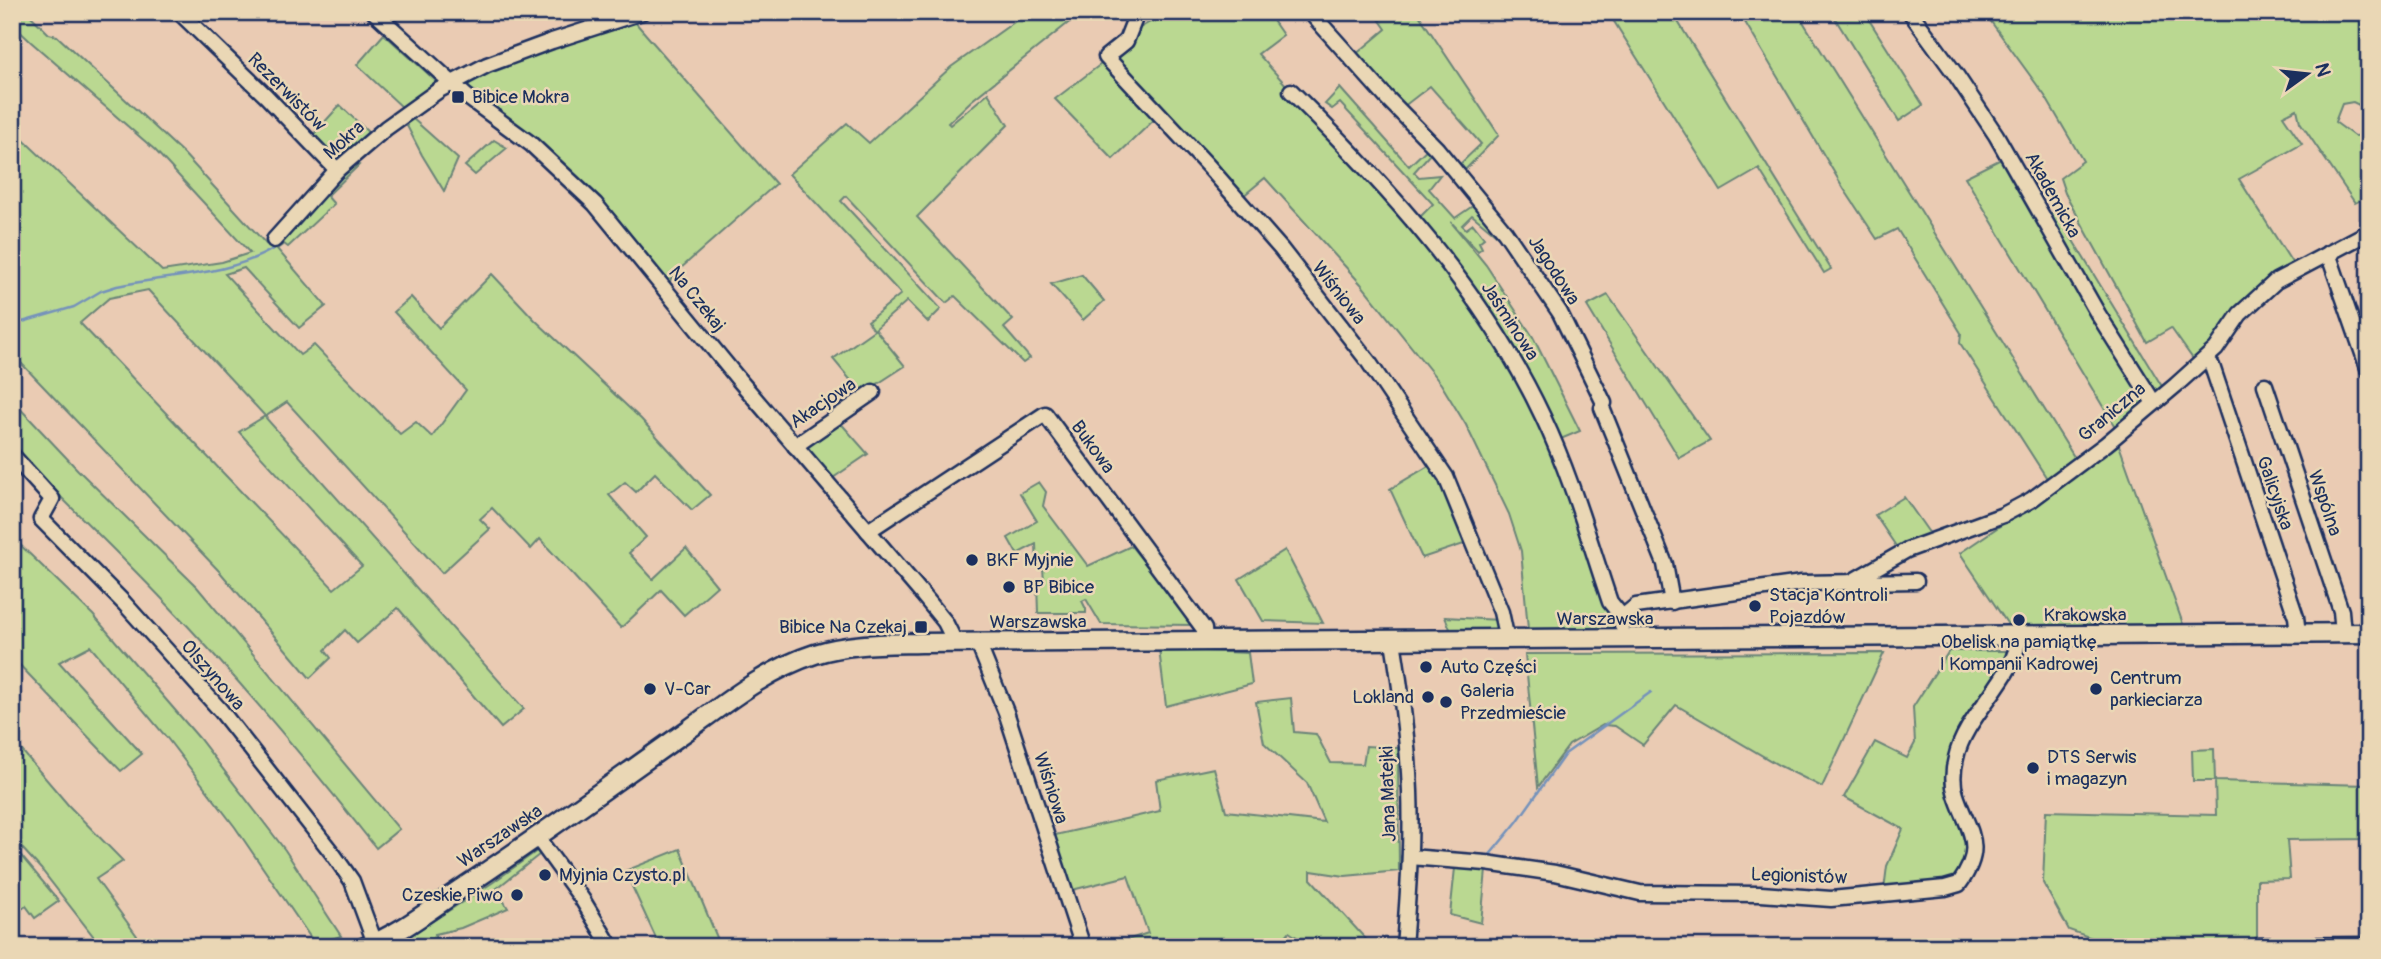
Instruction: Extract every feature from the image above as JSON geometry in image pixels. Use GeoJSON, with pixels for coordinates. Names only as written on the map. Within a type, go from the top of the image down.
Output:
{"type":"FeatureCollection","features":[{"type":"Feature","properties":{"kind":"main road","name":"Krakowska"},"geometry":{"type":"LineString","coordinates":[[1800,638],[2369,633]]}},
{"type":"Feature","properties":{"kind":"main road","name":"Warszawska"},"geometry":{"type":"LineString","coordinates":[[370,945],[426,913],[782,667],[815,654],[847,647],[956,643],[1800,638]]}},
{"type":"Feature","properties":{"kind":"street","name":"Rezerwistów"},"geometry":{"type":"LineString","coordinates":[[179,12],[266,96],[337,170]]}},
{"type":"Feature","properties":{"kind":"street","name":"Na Czekaj"},"geometry":{"type":"LineString","coordinates":[[374,12],[451,83],[531,144],[595,204],[795,446],[923,595],[945,622],[956,643]]}},
{"type":"Feature","properties":{"kind":"street","name":"Mokra"},"geometry":{"type":"LineString","coordinates":[[274,240],[337,170],[386,128],[451,83],[487,65],[642,12]]}},
{"type":"Feature","properties":{"kind":"street","name":"Wiśniowa"},"geometry":{"type":"LineString","coordinates":[[1137,12],[1126,41],[1106,57],[1281,249],[1376,372],[1446,477],[1501,612],[1507,640]]}},
{"type":"Feature","properties":{"kind":"street","name":"Jagodowa"},"geometry":{"type":"LineString","coordinates":[[1310,12],[1437,149],[1505,232],[1560,313],[1604,402],[1602,408],[1665,564],[1672,602]]}},
{"type":"Feature","properties":{"kind":"street","name":"Akademicka"},"geometry":{"type":"LineString","coordinates":[[1910,12],[1996,135],[2098,314],[2154,402]]}},
{"type":"Feature","properties":{"kind":"street","name":"Jaśminowa"},"geometry":{"type":"LineString","coordinates":[[1291,91],[1420,229],[1497,333],[1544,419],[1610,602],[1623,618]]}},
{"type":"Feature","properties":{"kind":"street","name":"Graniczna"},"geometry":{"type":"LineString","coordinates":[[1851,582],[1907,550],[2003,514],[2031,500],[2106,444],[2216,349],[2240,314],[2262,292],[2276,281],[2369,232]]}},
{"type":"Feature","properties":{"kind":"street"},"geometry":{"type":"LineString","coordinates":[[2328,253],[2369,371]]}},
{"type":"Feature","properties":{"kind":"street","name":"Galicyjska"},"geometry":{"type":"LineString","coordinates":[[2212,366],[2298,633]]}},
{"type":"Feature","properties":{"kind":"street","name":"Wspólna"},"geometry":{"type":"LineString","coordinates":[[2265,385],[2341,611],[2343,633]]}},
{"type":"Feature","properties":{"kind":"street","name":"Akacjowa"},"geometry":{"type":"LineString","coordinates":[[795,446],[873,392]]}},
{"type":"Feature","properties":{"kind":"street","name":"Bukowa"},"geometry":{"type":"LineString","coordinates":[[868,531],[1045,414],[1204,629],[1205,642]]}},
{"type":"Feature","properties":{"kind":"street","name":"Olszynowa"},"geometry":{"type":"LineString","coordinates":[[12,455],[52,499],[41,519],[124,603],[221,711],[333,854],[352,881],[370,945]]}},
{"type":"Feature","properties":{"kind":"street","name":"Graniczna"},"geometry":{"type":"LineString","coordinates":[[1623,618],[1636,606],[1802,583],[1916,581]]}},
{"type":"Feature","properties":{"kind":"street"},"geometry":{"type":"LineString","coordinates":[[1623,618],[1623,640]]}},
{"type":"Feature","properties":{"kind":"street","name":"Legionistów"},"geometry":{"type":"LineString","coordinates":[[1410,857],[1486,863],[1555,873],[1640,893],[1761,894],[1831,900],[1945,888],[1959,884],[1971,863],[1973,848],[1968,821],[1954,786],[1956,754],[1978,712],[2015,659],[2018,636]]}},
{"type":"Feature","properties":{"kind":"street","name":"Jana Matejki"},"geometry":{"type":"LineString","coordinates":[[1393,641],[1410,791],[1410,857],[1404,947]]}},
{"type":"Feature","properties":{"kind":"street","name":"Wiśniowa"},"geometry":{"type":"LineString","coordinates":[[978,643],[1006,712],[1083,947]]}},
{"type":"Feature","properties":{"kind":"street"},"geometry":{"type":"LineString","coordinates":[[537,837],[582,899],[611,947]]}},
{"type":"Feature","properties":{"kind":"street"},"geometry":{"type":"LineString","coordinates":[[2259,946],[2369,945]]}},
{"type":"Feature","properties":{"kind":"green space"},"geometry":{"type":"Polygon","coordinates":[[[12,12],[27,12],[49,34],[57,36],[184,154],[266,244],[318,187],[353,162],[359,165],[327,196],[334,204],[288,247],[284,244],[277,249],[326,306],[299,328],[244,268],[225,274],[300,355],[314,345],[400,434],[416,422],[432,437],[466,390],[394,312],[411,297],[439,328],[492,274],[535,320],[641,419],[710,495],[692,510],[655,473],[636,492],[625,482],[609,495],[646,537],[629,553],[653,579],[686,548],[717,586],[684,615],[661,590],[621,628],[540,539],[531,549],[492,508],[480,519],[490,529],[442,573],[287,402],[265,417],[524,709],[501,728],[398,608],[357,643],[345,630],[325,650],[331,658],[310,678],[220,572],[21,363],[12,372],[12,129],[162,271],[222,262],[250,253],[155,150],[12,24],[12,12]],[[148,290],[109,298],[80,323],[334,589],[362,566],[239,432],[265,416],[148,290]]]}},
{"type":"Feature","properties":{"kind":"green space"},"geometry":{"type":"Polygon","coordinates":[[[1028,12],[1082,12],[971,101],[948,123],[950,125],[988,93],[1008,125],[917,217],[1013,320],[1004,328],[1030,358],[1023,363],[955,296],[946,303],[846,196],[841,201],[941,309],[928,322],[907,301],[875,329],[905,366],[862,394],[833,359],[874,330],[868,321],[901,294],[789,174],[847,123],[869,143],[951,67],[1028,12]]]}},
{"type":"Feature","properties":{"kind":"green space"},"geometry":{"type":"Polygon","coordinates":[[[1168,12],[1267,12],[1283,35],[1258,54],[1388,197],[1471,298],[1533,401],[1615,619],[1612,628],[1528,629],[1521,551],[1509,514],[1466,425],[1441,384],[1361,284],[1265,178],[1242,197],[1114,58],[1138,29],[1168,12]]]}},
{"type":"Feature","properties":{"kind":"green space"},"geometry":{"type":"Polygon","coordinates":[[[1374,12],[1417,12],[1499,135],[1461,174],[1457,167],[1481,144],[1430,86],[1403,107],[1355,55],[1386,29],[1374,12]]]}},
{"type":"Feature","properties":{"kind":"green space"},"geometry":{"type":"Polygon","coordinates":[[[1608,12],[1672,12],[1831,269],[1824,273],[1759,169],[1721,191],[1608,12]]]}},
{"type":"Feature","properties":{"kind":"green space"},"geometry":{"type":"Polygon","coordinates":[[[1739,12],[1797,12],[2076,460],[2048,480],[1960,343],[1961,333],[1897,229],[1877,239],[1844,189],[1739,12]]]}},
{"type":"Feature","properties":{"kind":"green space"},"geometry":{"type":"Polygon","coordinates":[[[1831,12],[1864,12],[1923,105],[1899,121],[1831,12]]]}},
{"type":"Feature","properties":{"kind":"green space"},"geometry":{"type":"Polygon","coordinates":[[[1984,12],[2369,12],[2369,110],[2353,102],[2342,104],[2335,122],[2354,136],[2369,135],[2369,196],[2355,203],[2300,122],[2297,109],[2283,116],[2302,144],[2239,179],[2296,269],[2268,280],[2198,366],[2171,328],[2147,342],[2065,193],[2060,178],[2083,161],[2045,96],[1984,12]]]}},
{"type":"Feature","properties":{"kind":"green space"},"geometry":{"type":"Polygon","coordinates":[[[635,22],[776,184],[672,276],[669,284],[466,87],[471,78],[558,45],[635,22]]]}},
{"type":"Feature","properties":{"kind":"green space"},"geometry":{"type":"Polygon","coordinates":[[[384,34],[436,81],[404,109],[357,65],[384,34]]]}},
{"type":"Feature","properties":{"kind":"green space"},"geometry":{"type":"Polygon","coordinates":[[[1105,61],[1157,117],[1113,159],[1055,99],[1105,61]]]}},
{"type":"Feature","properties":{"kind":"green space"},"geometry":{"type":"Polygon","coordinates":[[[1340,88],[1409,166],[1430,146],[1454,179],[1430,154],[1414,172],[1419,177],[1440,175],[1429,189],[1455,218],[1477,203],[1505,236],[1500,238],[1472,215],[1462,225],[1466,229],[1473,224],[1484,238],[1479,242],[1482,248],[1478,251],[1451,222],[1486,265],[1533,337],[1580,431],[1556,441],[1423,227],[1419,218],[1433,204],[1340,103],[1332,109],[1325,104],[1340,88]]]}},
{"type":"Feature","properties":{"kind":"green space"},"geometry":{"type":"Polygon","coordinates":[[[340,105],[371,135],[338,163],[312,136],[340,105]]]}},
{"type":"Feature","properties":{"kind":"green space"},"geometry":{"type":"Polygon","coordinates":[[[412,118],[458,159],[444,191],[405,122],[412,118]]]}},
{"type":"Feature","properties":{"kind":"green space"},"geometry":{"type":"Polygon","coordinates":[[[494,140],[507,148],[475,175],[465,166],[494,140]]]}},
{"type":"Feature","properties":{"kind":"green space"},"geometry":{"type":"Polygon","coordinates":[[[2001,159],[2030,208],[2044,217],[2055,211],[2163,388],[2117,430],[1965,177],[2001,159]]]}},
{"type":"Feature","properties":{"kind":"green space"},"geometry":{"type":"Polygon","coordinates":[[[1082,275],[1104,301],[1083,320],[1051,284],[1082,275]]]}},
{"type":"Feature","properties":{"kind":"green space"},"geometry":{"type":"Polygon","coordinates":[[[1608,295],[1710,441],[1679,458],[1587,306],[1608,295]]]}},
{"type":"Feature","properties":{"kind":"green space"},"geometry":{"type":"Polygon","coordinates":[[[12,400],[78,470],[197,587],[399,829],[376,848],[300,753],[220,661],[12,447],[12,400]]]}},
{"type":"Feature","properties":{"kind":"green space"},"geometry":{"type":"Polygon","coordinates":[[[838,420],[868,454],[830,480],[801,446],[838,420]]]}},
{"type":"Feature","properties":{"kind":"green space"},"geometry":{"type":"Polygon","coordinates":[[[2119,445],[2183,624],[2011,629],[1960,553],[2119,445]]]}},
{"type":"Feature","properties":{"kind":"green space"},"geometry":{"type":"Polygon","coordinates":[[[1432,464],[1470,542],[1422,558],[1390,489],[1432,464]]]}},
{"type":"Feature","properties":{"kind":"green space"},"geometry":{"type":"Polygon","coordinates":[[[1039,482],[1046,492],[1043,506],[1088,566],[1131,546],[1194,625],[1101,624],[1086,599],[1082,601],[1086,613],[1038,613],[1037,582],[1044,582],[1043,567],[1037,567],[1036,544],[1017,554],[1008,538],[1037,521],[1020,493],[1039,482]]]}},
{"type":"Feature","properties":{"kind":"green space"},"geometry":{"type":"Polygon","coordinates":[[[1904,497],[1930,534],[1898,549],[1875,515],[1904,497]]]}},
{"type":"Feature","properties":{"kind":"green space"},"geometry":{"type":"Polygon","coordinates":[[[12,537],[93,615],[199,738],[285,850],[341,936],[315,944],[235,827],[167,738],[90,646],[59,662],[142,754],[121,771],[12,657],[12,537]]]}},
{"type":"Feature","properties":{"kind":"green space"},"geometry":{"type":"Polygon","coordinates":[[[1285,550],[1323,623],[1263,621],[1239,579],[1285,550]]]}},
{"type":"Feature","properties":{"kind":"green space"},"geometry":{"type":"Polygon","coordinates":[[[1445,617],[1499,620],[1501,629],[1451,631],[1445,617]]]}},
{"type":"Feature","properties":{"kind":"green space"},"geometry":{"type":"Polygon","coordinates":[[[1159,649],[1248,653],[1252,684],[1166,706],[1159,649]]]}},
{"type":"Feature","properties":{"kind":"green space"},"geometry":{"type":"Polygon","coordinates":[[[1949,651],[2010,651],[1973,707],[1953,746],[1946,777],[1970,850],[1960,874],[1951,882],[1884,890],[1887,866],[1903,829],[1844,797],[1875,742],[1907,758],[1915,743],[1913,707],[1949,651]]]}},
{"type":"Feature","properties":{"kind":"green space"},"geometry":{"type":"Polygon","coordinates":[[[1884,653],[1822,787],[1780,766],[1676,705],[1643,745],[1615,726],[1603,725],[1569,745],[1538,787],[1525,654],[1884,653]]]}},
{"type":"Feature","properties":{"kind":"green space"},"geometry":{"type":"Polygon","coordinates":[[[1291,698],[1294,732],[1316,734],[1331,763],[1363,764],[1366,746],[1398,748],[1399,871],[1345,876],[1311,871],[1311,879],[1373,947],[1312,947],[1289,932],[1277,947],[1235,947],[1228,942],[1224,947],[1106,947],[1148,933],[1128,876],[1068,891],[1051,836],[1160,811],[1156,780],[1214,768],[1226,811],[1324,822],[1307,783],[1264,743],[1256,702],[1291,698]]]}},
{"type":"Feature","properties":{"kind":"green space"},"geometry":{"type":"Polygon","coordinates":[[[12,739],[69,806],[123,861],[96,879],[145,947],[98,947],[97,941],[41,869],[12,837],[12,739]]]}},
{"type":"Feature","properties":{"kind":"green space"},"geometry":{"type":"Polygon","coordinates":[[[2214,749],[2215,781],[2193,781],[2192,750],[2214,749]]]}},
{"type":"Feature","properties":{"kind":"green space"},"geometry":{"type":"Polygon","coordinates":[[[2215,781],[2369,785],[2369,839],[2287,840],[2290,879],[2257,880],[2257,942],[2235,941],[2234,947],[2098,947],[2092,938],[2069,930],[2043,883],[2046,811],[2216,815],[2215,781]]]}},
{"type":"Feature","properties":{"kind":"green space"},"geometry":{"type":"Polygon","coordinates":[[[12,845],[59,901],[35,918],[26,906],[12,916],[12,845]]]}},
{"type":"Feature","properties":{"kind":"green space"},"geometry":{"type":"Polygon","coordinates":[[[541,848],[544,851],[496,889],[508,908],[461,928],[435,934],[436,939],[410,947],[387,947],[398,943],[492,883],[541,848]]]}},
{"type":"Feature","properties":{"kind":"green space"},"geometry":{"type":"Polygon","coordinates":[[[680,849],[721,947],[660,947],[625,871],[680,849]]]}},
{"type":"Feature","properties":{"kind":"green space"},"geometry":{"type":"Polygon","coordinates":[[[1455,868],[1486,870],[1481,923],[1450,915],[1455,868]]]}},
{"type":"Feature","properties":{"kind":"waterway"},"geometry":{"type":"LineString","coordinates":[[327,192],[352,167]]}},
{"type":"Feature","properties":{"kind":"waterway"},"geometry":{"type":"LineString","coordinates":[[283,241],[313,207]]}},
{"type":"Feature","properties":{"kind":"waterway"},"geometry":{"type":"LineString","coordinates":[[12,325],[74,307],[101,291],[117,286],[217,270],[255,258],[273,249]]}},
{"type":"Feature","properties":{"kind":"waterway"},"geometry":{"type":"LineString","coordinates":[[1488,857],[1517,822],[1565,754],[1651,692]]}},
{"type":"Feature","properties":{"kind":"place","name":"Bibice Mokra"},"geometry":{"type":"Point","coordinates":[458,97]}},
{"type":"Feature","properties":{"kind":"place","name":"BKF Myjnie"},"geometry":{"type":"Point","coordinates":[972,560]}},
{"type":"Feature","properties":{"kind":"place","name":"BP Bibice"},"geometry":{"type":"Point","coordinates":[1009,587]}},
{"type":"Feature","properties":{"kind":"place","name":"Stacja Kontroli Pojazdów"},"geometry":{"type":"Point","coordinates":[1755,606]}},
{"type":"Feature","properties":{"kind":"place","name":"Obelisk na pamiątkę I Kompanii Kadrowej"},"geometry":{"type":"Point","coordinates":[2019,620]}},
{"type":"Feature","properties":{"kind":"place","name":"Bibice Na Czekaj"},"geometry":{"type":"Point","coordinates":[921,627]}},
{"type":"Feature","properties":{"kind":"place","name":"Auto Części"},"geometry":{"type":"Point","coordinates":[1426,667]}},
{"type":"Feature","properties":{"kind":"place","name":"V-Car"},"geometry":{"type":"Point","coordinates":[650,689]}},
{"type":"Feature","properties":{"kind":"place","name":"Centrum parkieciarza"},"geometry":{"type":"Point","coordinates":[2096,689]}},
{"type":"Feature","properties":{"kind":"place","name":"Lokland"},"geometry":{"type":"Point","coordinates":[1428,697]}},
{"type":"Feature","properties":{"kind":"place","name":"Galeria Przedmieście"},"geometry":{"type":"Point","coordinates":[1446,702]}},
{"type":"Feature","properties":{"kind":"place","name":"DTS Serwis i magazyn"},"geometry":{"type":"Point","coordinates":[2033,768]}},
{"type":"Feature","properties":{"kind":"place","name":"Myjnia Czysto.pl"},"geometry":{"type":"Point","coordinates":[545,875]}},
{"type":"Feature","properties":{"kind":"place","name":"Czeskie Piwo"},"geometry":{"type":"Point","coordinates":[517,895]}}]}
